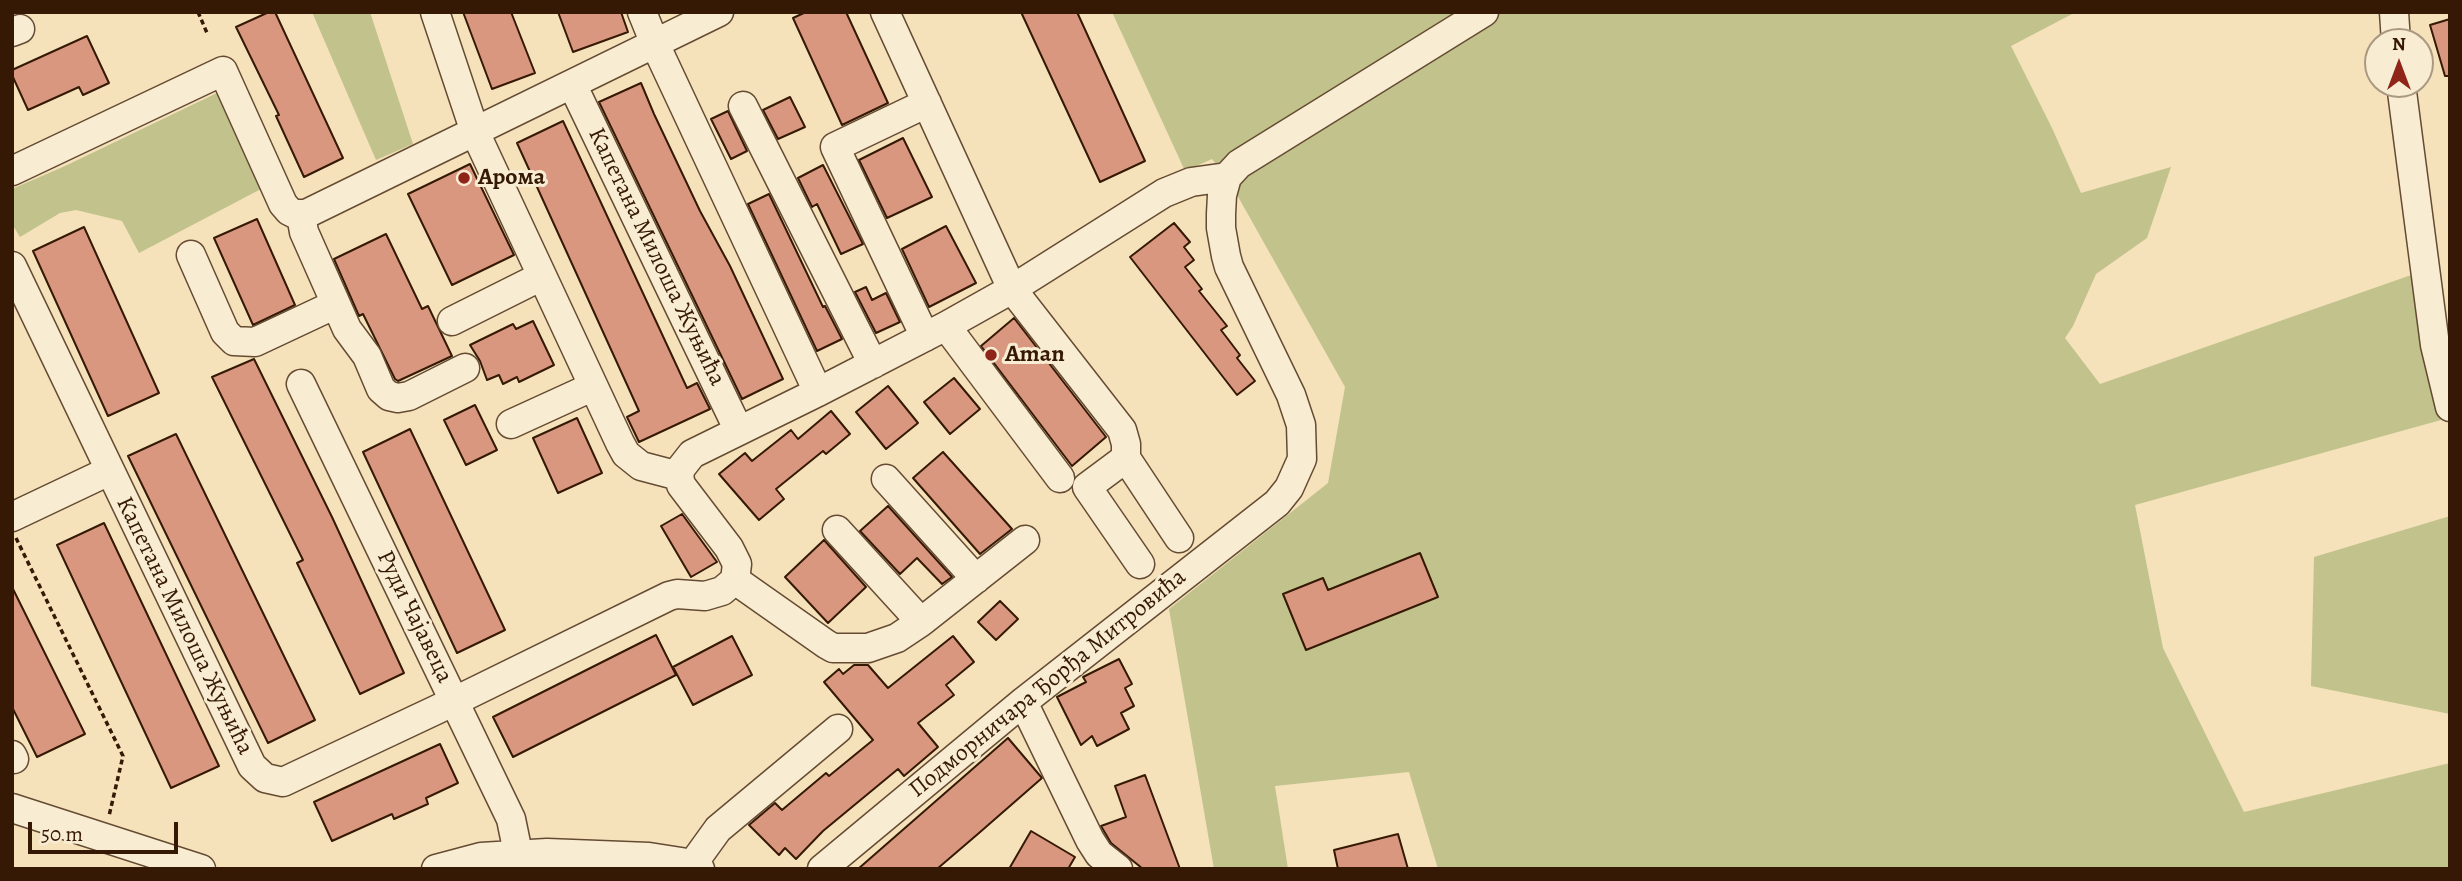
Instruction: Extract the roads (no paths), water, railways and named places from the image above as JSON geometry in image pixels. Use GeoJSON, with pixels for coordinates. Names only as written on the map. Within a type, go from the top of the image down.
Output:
{"type":"FeatureCollection","features":[{"type":"Feature","properties":{"kind":"street"},"geometry":{"type":"LineString","coordinates":[[435,12],[475,132],[592,387],[626,454],[651,470],[679,476]]}},
{"type":"Feature","properties":{"kind":"street"},"geometry":{"type":"LineString","coordinates":[[642,12],[818,392]]}},
{"type":"Feature","properties":{"kind":"street"},"geometry":{"type":"LineString","coordinates":[[12,171],[223,71],[283,204],[289,211],[301,215],[349,195],[719,12]]}},
{"type":"Feature","properties":{"kind":"street"},"geometry":{"type":"LineString","coordinates":[[885,12],[1012,289],[1122,430],[1126,458],[1179,538]]}},
{"type":"Feature","properties":{"kind":"street"},"geometry":{"type":"LineString","coordinates":[[1025,540],[897,638],[879,645],[854,649],[833,648],[735,580],[735,559],[681,485],[679,476],[684,462],[692,454],[873,364],[1012,289],[1164,193],[1191,182],[1227,177],[1239,164],[1485,12]]}},
{"type":"Feature","properties":{"kind":"street","name":"Капетана Милоша Жуњића"},"geometry":{"type":"LineString","coordinates":[[572,84],[739,431]]}},
{"type":"Feature","properties":{"kind":"street"},"geometry":{"type":"LineString","coordinates":[[2404,98],[2435,345],[2450,407]]}},
{"type":"Feature","properties":{"kind":"street"},"geometry":{"type":"LineString","coordinates":[[927,103],[835,147],[936,331],[1060,478]]}},
{"type":"Feature","properties":{"kind":"street"},"geometry":{"type":"LineString","coordinates":[[743,106],[873,364]]}},
{"type":"Feature","properties":{"kind":"street","name":"Подморничара Ђорђа Митровића"},"geometry":{"type":"LineString","coordinates":[[822,869],[1023,702],[1277,503],[1289,488],[1302,459],[1301,425],[1291,395],[1229,268],[1221,221],[1222,194],[1227,177]]}},
{"type":"Feature","properties":{"kind":"street"},"geometry":{"type":"LineString","coordinates":[[301,215],[304,232],[347,329],[367,356],[381,389],[389,396],[409,396],[466,368]]}},
{"type":"Feature","properties":{"kind":"street"},"geometry":{"type":"LineString","coordinates":[[191,256],[225,332],[240,343],[255,342],[336,304]]}},
{"type":"Feature","properties":{"kind":"street","name":"Капетана Милоша Жуњића"},"geometry":{"type":"LineString","coordinates":[[12,266],[252,766],[265,778],[283,782],[456,701],[669,596],[712,594],[722,591],[735,580]]}},
{"type":"Feature","properties":{"kind":"street"},"geometry":{"type":"LineString","coordinates":[[452,321],[542,276]]}},
{"type":"Feature","properties":{"kind":"street","name":"Руди Чајавеца"},"geometry":{"type":"LineString","coordinates":[[300,384],[511,819],[518,853]]}},
{"type":"Feature","properties":{"kind":"street"},"geometry":{"type":"LineString","coordinates":[[511,424],[592,387]]}},
{"type":"Feature","properties":{"kind":"street"},"geometry":{"type":"LineString","coordinates":[[1126,458],[1087,487],[1140,564]]}},
{"type":"Feature","properties":{"kind":"street"},"geometry":{"type":"LineString","coordinates":[[12,517],[109,471]]}},
{"type":"Feature","properties":{"kind":"street"},"geometry":{"type":"LineString","coordinates":[[886,479],[976,579]]}},
{"type":"Feature","properties":{"kind":"street"},"geometry":{"type":"LineString","coordinates":[[837,530],[921,622]]}},
{"type":"Feature","properties":{"kind":"street"},"geometry":{"type":"LineString","coordinates":[[1023,702],[1090,840],[1099,854],[1118,869]]}},
{"type":"Feature","properties":{"kind":"street"},"geometry":{"type":"LineString","coordinates":[[436,869],[481,857],[518,853],[649,857],[696,867],[718,829],[838,729]]}},
{"type":"Feature","properties":{"kind":"street"},"geometry":{"type":"LineString","coordinates":[[12,808],[201,869]]}},
{"type":"Feature","properties":{"kind":"place","name":"Арома"},"geometry":{"type":"Point","coordinates":[464,178]}},
{"type":"Feature","properties":{"kind":"place","name":"Aman"},"geometry":{"type":"Point","coordinates":[991,355]}}]}
